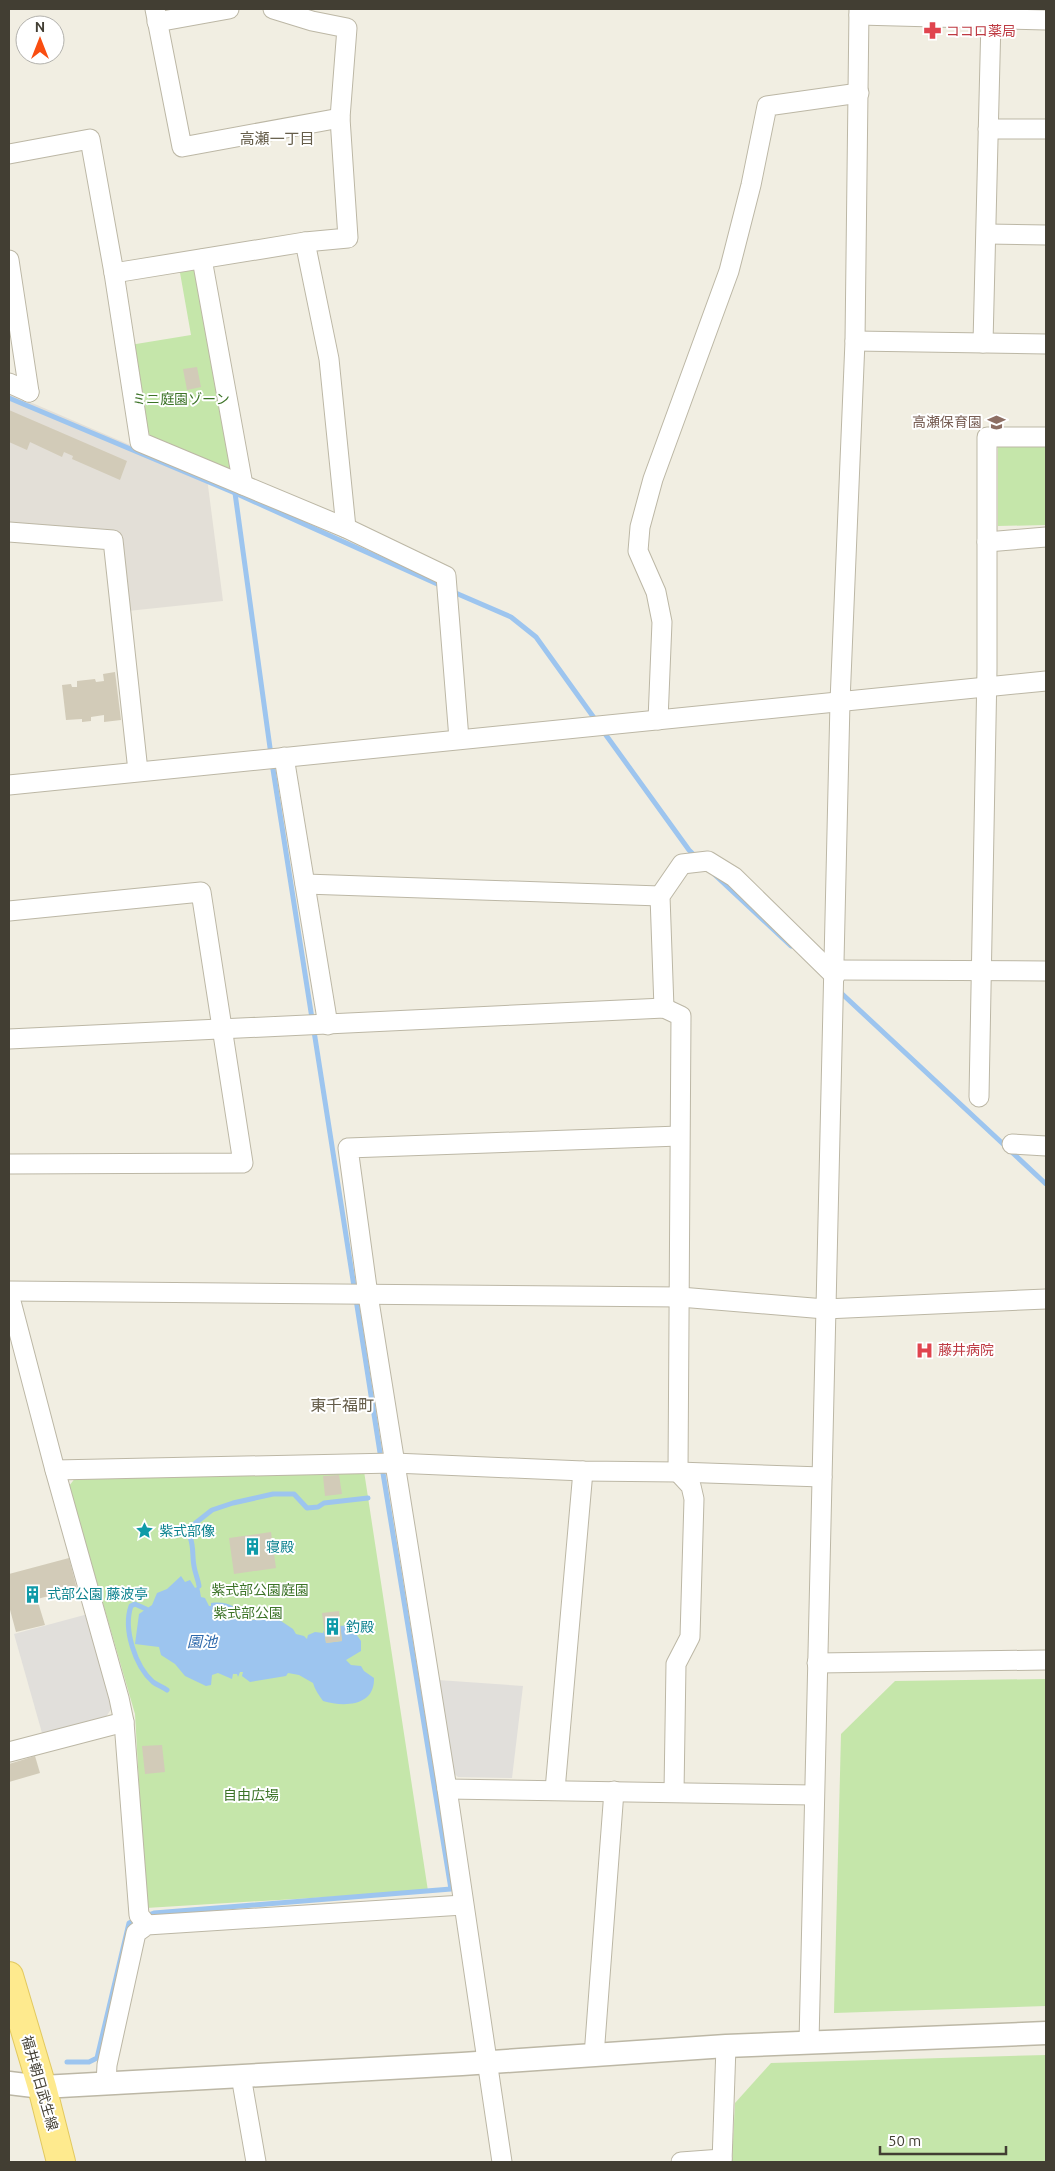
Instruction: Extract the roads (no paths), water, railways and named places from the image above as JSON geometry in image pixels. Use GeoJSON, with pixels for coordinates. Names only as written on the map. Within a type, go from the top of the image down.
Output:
{"type":"FeatureCollection","features":[{"type":"Feature","properties":{"kind":"main road","name":"福井朝日武生線"},"geometry":{"type":"LineString","coordinates":[[9,1976],[42,2087],[61,2162]]}},
{"type":"Feature","properties":{"kind":"street"},"geometry":{"type":"LineString","coordinates":[[228,9],[156,15],[182,147],[340,118]]}},
{"type":"Feature","properties":{"kind":"street"},"geometry":{"type":"LineString","coordinates":[[114,273],[305,242],[348,238],[340,118],[347,28],[312,21],[273,9]]}},
{"type":"Feature","properties":{"kind":"street"},"geometry":{"type":"LineString","coordinates":[[809,2042],[840,702],[855,342],[859,12],[1046,20]]}},
{"type":"Feature","properties":{"kind":"street"},"geometry":{"type":"LineString","coordinates":[[983,343],[991,19]]}},
{"type":"Feature","properties":{"kind":"street"},"geometry":{"type":"LineString","coordinates":[[658,720],[662,622],[656,592],[638,551],[640,527],[653,479],[729,271],[751,185],[767,106],[859,93]]}},
{"type":"Feature","properties":{"kind":"street"},"geometry":{"type":"LineString","coordinates":[[988,129],[1046,129]]}},
{"type":"Feature","properties":{"kind":"street"},"geometry":{"type":"LineString","coordinates":[[9,154],[90,139],[114,273],[140,442],[346,528],[446,576],[459,739]]}},
{"type":"Feature","properties":{"kind":"street"},"geometry":{"type":"LineString","coordinates":[[987,234],[1046,235]]}},
{"type":"Feature","properties":{"kind":"street"},"geometry":{"type":"LineString","coordinates":[[305,242],[329,358],[346,528]]}},
{"type":"Feature","properties":{"kind":"street"},"geometry":{"type":"LineString","coordinates":[[202,259],[243,485]]}},
{"type":"Feature","properties":{"kind":"street"},"geometry":{"type":"LineString","coordinates":[[9,260],[30,392],[9,383]]}},
{"type":"Feature","properties":{"kind":"street"},"geometry":{"type":"LineString","coordinates":[[855,342],[1046,344]]}},
{"type":"Feature","properties":{"kind":"street"},"geometry":{"type":"LineString","coordinates":[[979,1097],[986,687],[987,437],[1046,437]]}},
{"type":"Feature","properties":{"kind":"street"},"geometry":{"type":"LineString","coordinates":[[9,532],[113,540],[138,771]]}},
{"type":"Feature","properties":{"kind":"street"},"geometry":{"type":"LineString","coordinates":[[987,542],[1046,537]]}},
{"type":"Feature","properties":{"kind":"street"},"geometry":{"type":"LineString","coordinates":[[9,785],[1046,682]]}},
{"type":"Feature","properties":{"kind":"street"},"geometry":{"type":"LineString","coordinates":[[284,757],[328,1024]]}},
{"type":"Feature","properties":{"kind":"street"},"geometry":{"type":"LineString","coordinates":[[664,1008],[660,896],[682,864],[708,861],[734,877],[835,973],[1046,971]]}},
{"type":"Feature","properties":{"kind":"street"},"geometry":{"type":"LineString","coordinates":[[305,884],[660,896]]}},
{"type":"Feature","properties":{"kind":"street"},"geometry":{"type":"LineString","coordinates":[[9,911],[201,892],[243,1163],[9,1164]]}},
{"type":"Feature","properties":{"kind":"street"},"geometry":{"type":"LineString","coordinates":[[9,1039],[664,1008],[681,1016],[678,1472],[691,1486],[694,1499],[690,1638],[676,1664],[674,1792]]}},
{"type":"Feature","properties":{"kind":"street"},"geometry":{"type":"LineString","coordinates":[[502,2162],[447,1789],[368,1295],[348,1148],[679,1136]]}},
{"type":"Feature","properties":{"kind":"street"},"geometry":{"type":"LineString","coordinates":[[1012,1144],[1046,1146]]}},
{"type":"Feature","properties":{"kind":"street"},"geometry":{"type":"LineString","coordinates":[[147,1925],[139,1915],[124,1722],[119,1698],[55,1470],[9,1292],[680,1297],[825,1309],[1046,1299]]}},
{"type":"Feature","properties":{"kind":"street"},"geometry":{"type":"LineString","coordinates":[[55,1470],[394,1463],[583,1471],[822,1477]]}},
{"type":"Feature","properties":{"kind":"street"},"geometry":{"type":"LineString","coordinates":[[555,1790],[583,1471]]}},
{"type":"Feature","properties":{"kind":"street"},"geometry":{"type":"LineString","coordinates":[[817,1663],[1046,1660]]}},
{"type":"Feature","properties":{"kind":"street"},"geometry":{"type":"LineString","coordinates":[[9,1752],[124,1722]]}},
{"type":"Feature","properties":{"kind":"street"},"geometry":{"type":"LineString","coordinates":[[447,1789],[814,1795]]}},
{"type":"Feature","properties":{"kind":"street"},"geometry":{"type":"LineString","coordinates":[[594,2056],[614,1791]]}},
{"type":"Feature","properties":{"kind":"street"},"geometry":{"type":"LineString","coordinates":[[106,2083],[107,2065],[136,1933],[147,1925],[463,1905]]}},
{"type":"Feature","properties":{"kind":"street"},"geometry":{"type":"LineString","coordinates":[[9,2083],[42,2087],[594,2056],[726,2046],[1046,2033]]}},
{"type":"Feature","properties":{"kind":"street"},"geometry":{"type":"LineString","coordinates":[[681,2162],[722,2161],[726,2046]]}},
{"type":"Feature","properties":{"kind":"street"},"geometry":{"type":"LineString","coordinates":[[240,2076],[256,2162]]}},
{"type":"Feature","properties":{"kind":"water","name":"園池"},"geometry":{"type":"Polygon","coordinates":[[[181,1576],[185,1582],[190,1580],[195,1588],[199,1586],[201,1597],[205,1598],[209,1606],[211,1606],[211,1603],[231,1605],[246,1619],[250,1620],[259,1620],[272,1615],[293,1629],[296,1634],[307,1639],[308,1635],[315,1632],[323,1633],[324,1630],[326,1643],[342,1641],[340,1626],[350,1625],[361,1641],[361,1651],[346,1660],[351,1665],[361,1666],[364,1671],[374,1678],[373,1688],[369,1695],[364,1700],[356,1703],[340,1704],[323,1701],[313,1683],[299,1675],[288,1673],[286,1676],[250,1682],[242,1676],[243,1672],[240,1672],[238,1677],[237,1674],[233,1674],[232,1679],[218,1673],[212,1675],[211,1685],[206,1686],[185,1676],[175,1664],[161,1655],[159,1647],[135,1644],[139,1614],[152,1605],[157,1593],[167,1589],[181,1576]]]}},
{"type":"Feature","properties":{"kind":"waterway"},"geometry":{"type":"LineString","coordinates":[[9,398],[235,493],[444,587]]}},
{"type":"Feature","properties":{"kind":"waterway"},"geometry":{"type":"LineString","coordinates":[[235,493],[271,755]]}},
{"type":"Feature","properties":{"kind":"waterway"},"geometry":{"type":"LineString","coordinates":[[451,591],[511,617],[536,637],[597,722]]}},
{"type":"Feature","properties":{"kind":"waterway"},"geometry":{"type":"LineString","coordinates":[[603,731],[696,857]]}},
{"type":"Feature","properties":{"kind":"waterway"},"geometry":{"type":"LineString","coordinates":[[272,763],[381,1459]]}},
{"type":"Feature","properties":{"kind":"waterway"},"geometry":{"type":"LineString","coordinates":[[715,875],[791,946]]}},
{"type":"Feature","properties":{"kind":"waterway"},"geometry":{"type":"LineString","coordinates":[[839,991],[1046,1184]]}},
{"type":"Feature","properties":{"kind":"waterway"},"geometry":{"type":"LineString","coordinates":[[146,1916],[154,1913],[451,1889],[382,1467]]}},
{"type":"Feature","properties":{"kind":"waterway"},"geometry":{"type":"LineString","coordinates":[[199,1586],[194,1569],[190,1537],[193,1525],[212,1510],[273,1494],[294,1494],[307,1508],[318,1507],[324,1503],[368,1498]]}},
{"type":"Feature","properties":{"kind":"waterway"},"geometry":{"type":"LineString","coordinates":[[146,1609],[135,1604],[131,1606],[129,1625],[132,1647],[141,1667],[147,1675],[153,1682],[167,1690]]}},
{"type":"Feature","properties":{"kind":"waterway"},"geometry":{"type":"LineString","coordinates":[[67,2062],[89,2062],[97,2058],[129,1923],[138,1919]]}},
{"type":"Feature","properties":{"kind":"place","name":"ココロ薬局"},"geometry":{"type":"Point","coordinates":[932,31]}},
{"type":"Feature","properties":{"kind":"place","name":"高瀬保育園"},"geometry":{"type":"Point","coordinates":[996,422]}},
{"type":"Feature","properties":{"kind":"place","name":"藤井病院"},"geometry":{"type":"Point","coordinates":[924,1350]}},
{"type":"Feature","properties":{"kind":"place","name":"紫式部像"},"geometry":{"type":"Point","coordinates":[145,1531]}},
{"type":"Feature","properties":{"kind":"place","name":"寝殿"},"geometry":{"type":"Point","coordinates":[252,1547]}},
{"type":"Feature","properties":{"kind":"place","name":"式部公園 藤波亭"},"geometry":{"type":"Point","coordinates":[33,1594]}},
{"type":"Feature","properties":{"kind":"place","name":"釣殿"},"geometry":{"type":"Point","coordinates":[332,1627]}},
{"type":"Feature","properties":{"kind":"district","name":"高瀬一丁目"},"geometry":{"type":"Point","coordinates":[277,138]}},
{"type":"Feature","properties":{"kind":"district","name":"東千福町"},"geometry":{"type":"Point","coordinates":[342,1405]}},
{"type":"Feature","properties":{"kind":"park label","name":"ミニ庭園ゾーン"},"geometry":{"type":"Point","coordinates":[181,399]}},
{"type":"Feature","properties":{"kind":"park label","name":"紫式部公園庭園"},"geometry":{"type":"Point","coordinates":[260,1590]}},
{"type":"Feature","properties":{"kind":"park label","name":"紫式部公園"},"geometry":{"type":"Point","coordinates":[248,1613]}},
{"type":"Feature","properties":{"kind":"park label","name":"自由広場"},"geometry":{"type":"Point","coordinates":[251,1795]}}]}
